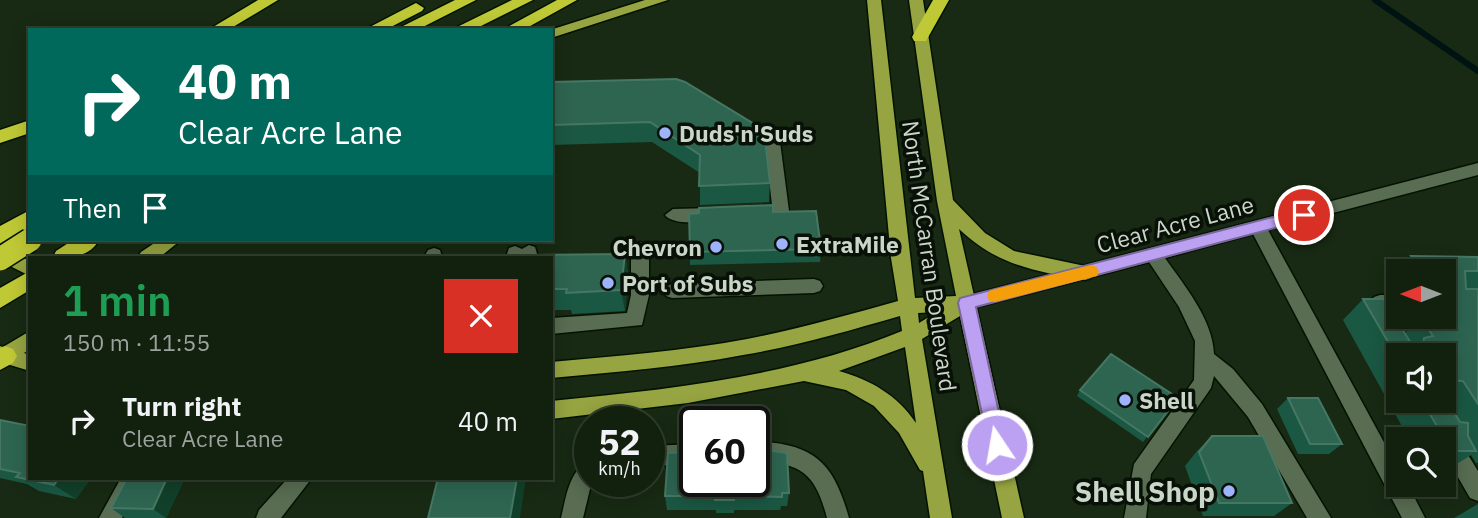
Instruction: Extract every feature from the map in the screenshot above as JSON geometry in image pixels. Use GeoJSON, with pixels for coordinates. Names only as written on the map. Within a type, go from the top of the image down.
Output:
{"type":"FeatureCollection","features":[{"type":"Feature","properties":{"kind":"highway"},"geometry":{"type":"LineString","coordinates":[[220,28],[270,0]]}},
{"type":"Feature","properties":{"kind":"highway"},"geometry":{"type":"LineString","coordinates":[[376,28],[433,0]]}},
{"type":"Feature","properties":{"kind":"highway"},"geometry":{"type":"LineString","coordinates":[[407,28],[468,0]]}},
{"type":"Feature","properties":{"kind":"highway"},"geometry":{"type":"LineString","coordinates":[[463,28],[525,0]]}},
{"type":"Feature","properties":{"kind":"highway"},"geometry":{"type":"LineString","coordinates":[[514,28],[569,0]]}},
{"type":"Feature","properties":{"kind":"highway"},"geometry":{"type":"LineString","coordinates":[[920,37],[941,0]]}},
{"type":"Feature","properties":{"kind":"highway"},"geometry":{"type":"LineString","coordinates":[[0,137],[28,128]]}},
{"type":"Feature","properties":{"kind":"highway"},"geometry":{"type":"LineString","coordinates":[[0,236],[28,218]]}},
{"type":"Feature","properties":{"kind":"highway"},"geometry":{"type":"LineString","coordinates":[[0,259],[28,241]]}},
{"type":"Feature","properties":{"kind":"highway"},"geometry":{"type":"LineString","coordinates":[[65,256],[86,242]]}},
{"type":"Feature","properties":{"kind":"highway"},"geometry":{"type":"LineString","coordinates":[[0,299],[28,280]]}},
{"type":"Feature","properties":{"kind":"main road"},"geometry":{"type":"LineString","coordinates":[[553,33],[661,0]]}},
{"type":"Feature","properties":{"kind":"main road","name":"North McCarran Boulevard"},"geometry":{"type":"LineString","coordinates":[[874,0],[888,156],[941,518]]}},
{"type":"Feature","properties":{"kind":"main road","name":"North McCarran Boulevard"},"geometry":{"type":"LineString","coordinates":[[916,0],[945,201],[1013,518]]}},
{"type":"Feature","properties":{"kind":"main road"},"geometry":{"type":"LineString","coordinates":[[945,201],[969,230],[1001,254],[1024,262],[1085,273]]}},
{"type":"Feature","properties":{"kind":"main road"},"geometry":{"type":"LineString","coordinates":[[148,256],[169,242]]}},
{"type":"Feature","properties":{"kind":"main road"},"geometry":{"type":"LineString","coordinates":[[0,253],[28,269]]}},
{"type":"Feature","properties":{"kind":"main road","name":"Clear Acre Lane"},"geometry":{"type":"LineString","coordinates":[[553,370],[670,359],[746,347],[816,332],[908,306],[966,303]]}},
{"type":"Feature","properties":{"kind":"main road","name":"Clear Acre Lane"},"geometry":{"type":"LineString","coordinates":[[553,410],[680,394],[799,372],[864,354],[913,335],[966,303]]}},
{"type":"Feature","properties":{"kind":"main road"},"geometry":{"type":"LineString","coordinates":[[2,357],[28,340]]}},
{"type":"Feature","properties":{"kind":"main road"},"geometry":{"type":"LineString","coordinates":[[2,357],[28,363]]}},
{"type":"Feature","properties":{"kind":"main road"},"geometry":{"type":"LineString","coordinates":[[799,372],[835,377],[878,395],[901,418],[919,446],[936,483]]}},
{"type":"Feature","properties":{"kind":"street"},"geometry":{"type":"LineString","coordinates":[[673,215],[781,211],[772,142],[732,115]]}},
{"type":"Feature","properties":{"kind":"street","name":"Clear Acre Lane"},"geometry":{"type":"LineString","coordinates":[[966,303],[1478,169]]}},
{"type":"Feature","properties":{"kind":"street"},"geometry":{"type":"LineString","coordinates":[[1258,227],[1414,518]]}},
{"type":"Feature","properties":{"kind":"street"},"geometry":{"type":"LineString","coordinates":[[553,326],[635,320],[640,295],[640,249]]}},
{"type":"Feature","properties":{"kind":"street"},"geometry":{"type":"LineString","coordinates":[[1135,518],[1141,471],[1203,382],[1204,341],[1186,303],[1154,255]]}},
{"type":"Feature","properties":{"kind":"street"},"geometry":{"type":"LineString","coordinates":[[672,291],[814,286]]}},
{"type":"Feature","properties":{"kind":"street"},"geometry":{"type":"LineString","coordinates":[[1386,302],[1380,302],[1371,311],[1390,343]]}},
{"type":"Feature","properties":{"kind":"street"},"geometry":{"type":"LineString","coordinates":[[1204,358],[1228,376],[1258,415],[1298,487],[1320,518]]}},
{"type":"Feature","properties":{"kind":"street"},"geometry":{"type":"LineString","coordinates":[[1431,413],[1478,491]]}},
{"type":"Feature","properties":{"kind":"street"},"geometry":{"type":"LineString","coordinates":[[770,452],[799,457],[823,473],[833,495],[838,518]]}},
{"type":"Feature","properties":{"kind":"street"},"geometry":{"type":"LineString","coordinates":[[110,518],[131,480]]}},
{"type":"Feature","properties":{"kind":"street"},"geometry":{"type":"LineString","coordinates":[[267,518],[299,480]]}},
{"type":"Feature","properties":{"kind":"street"},"geometry":{"type":"LineString","coordinates":[[572,518],[577,497]]}},
{"type":"Feature","properties":{"kind":"building"},"geometry":{"type":"Polygon","coordinates":[[[676,79],[685,82],[764,130],[770,183],[699,186],[700,155],[650,122],[553,125],[553,82],[676,79]]]}},
{"type":"Feature","properties":{"kind":"building"},"geometry":{"type":"Polygon","coordinates":[[[773,205],[773,212],[816,211],[821,249],[690,252],[689,214],[699,213],[699,208],[773,205]]]}},
{"type":"Feature","properties":{"kind":"building"},"geometry":{"type":"Polygon","coordinates":[[[625,254],[621,290],[566,293],[567,289],[553,289],[553,256],[530,255],[625,254]]]}},
{"type":"Feature","properties":{"kind":"building"},"geometry":{"type":"Polygon","coordinates":[[[1411,256],[1478,257],[1478,271],[1465,271],[1466,289],[1478,289],[1478,404],[1463,381],[1456,381],[1456,343],[1423,343],[1424,338],[1433,336],[1429,329],[1456,329],[1456,259],[1413,259],[1411,256]]]}},
{"type":"Feature","properties":{"kind":"building"},"geometry":{"type":"Polygon","coordinates":[[[1363,299],[1384,299],[1386,329],[1402,329],[1411,343],[1389,343],[1363,299]]]}},
{"type":"Feature","properties":{"kind":"building","name":"Shell"},"geometry":{"type":"Polygon","coordinates":[[[1111,354],[1178,398],[1148,437],[1080,390],[1111,354]]]}},
{"type":"Feature","properties":{"kind":"building"},"geometry":{"type":"Polygon","coordinates":[[[1288,398],[1318,398],[1342,444],[1310,444],[1288,398]]]}},
{"type":"Feature","properties":{"kind":"building"},"geometry":{"type":"Polygon","coordinates":[[[1429,413],[1454,413],[1460,422],[1468,423],[1468,436],[1476,451],[1456,451],[1456,427],[1438,427],[1429,413]]]}},
{"type":"Feature","properties":{"kind":"building"},"geometry":{"type":"Polygon","coordinates":[[[0,420],[28,426],[28,480],[16,477],[20,473],[0,469],[0,420]]]}},
{"type":"Feature","properties":{"kind":"building"},"geometry":{"type":"Polygon","coordinates":[[[1212,436],[1263,436],[1292,503],[1219,503],[1199,452],[1212,436]]]}},
{"type":"Feature","properties":{"kind":"building"},"geometry":{"type":"Polygon","coordinates":[[[770,450],[787,453],[789,493],[782,493],[782,497],[770,497],[770,450]]]}},
{"type":"Feature","properties":{"kind":"building"},"geometry":{"type":"Polygon","coordinates":[[[668,453],[679,453],[679,496],[665,496],[668,453]]]}},
{"type":"Feature","properties":{"kind":"building"},"geometry":{"type":"Polygon","coordinates":[[[30,480],[58,480],[54,485],[30,480]]]}},
{"type":"Feature","properties":{"kind":"building"},"geometry":{"type":"Polygon","coordinates":[[[126,480],[166,480],[153,509],[111,508],[126,480]]]}},
{"type":"Feature","properties":{"kind":"building"},"geometry":{"type":"Polygon","coordinates":[[[438,480],[517,480],[510,518],[428,518],[438,480]]]}},
{"type":"Feature","properties":{"kind":"building"},"geometry":{"type":"Polygon","coordinates":[[[715,497],[734,497],[734,500],[715,500],[715,497]]]}},
{"type":"Feature","properties":{"kind":"waterway"},"geometry":{"type":"LineString","coordinates":[[1375,0],[1478,71]]}},
{"type":"Feature","properties":{"kind":"slow traffic"},"geometry":{"type":"LineString","coordinates":[[995,296],[1091,272]]}},
{"type":"Feature","properties":{"kind":"place","name":"Duds'n'Suds"},"geometry":{"type":"Point","coordinates":[665,133]}},
{"type":"Feature","properties":{"kind":"place","name":"ExtraMile"},"geometry":{"type":"Point","coordinates":[782,244]}},
{"type":"Feature","properties":{"kind":"place","name":"Chevron"},"geometry":{"type":"Point","coordinates":[716,247]}},
{"type":"Feature","properties":{"kind":"place","name":"Port of Subs"},"geometry":{"type":"Point","coordinates":[608,283]}},
{"type":"Feature","properties":{"kind":"place","name":"Shell"},"geometry":{"type":"Point","coordinates":[1125,400]}},
{"type":"Feature","properties":{"kind":"place","name":"Shell Shop"},"geometry":{"type":"Point","coordinates":[1229,491]}},
{"type":"Feature","properties":{"kind":"route"},"geometry":{"type":"LineString","coordinates":[[997,445],[966,303],[1304,215]]}}]}
